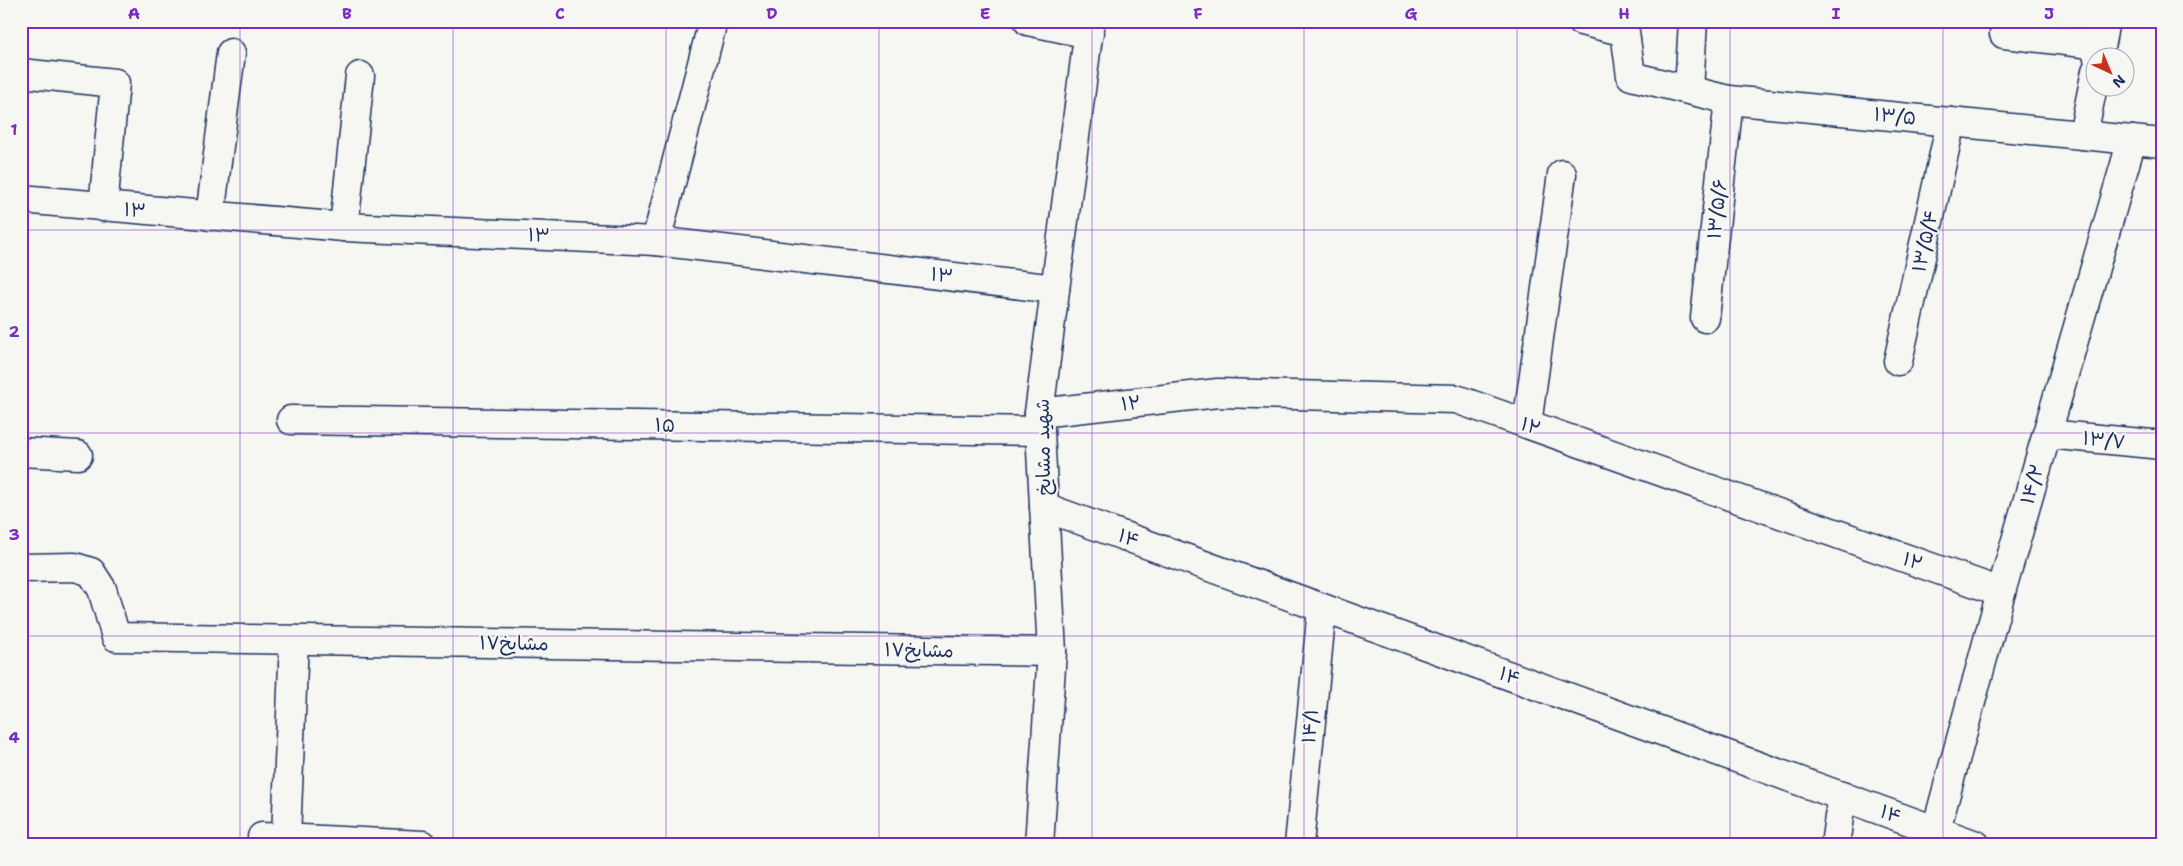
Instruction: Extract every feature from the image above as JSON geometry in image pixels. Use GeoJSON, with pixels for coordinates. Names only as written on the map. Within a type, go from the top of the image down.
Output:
{"type":"FeatureCollection","features":[{"type":"Feature","properties":{"kind":"street"},"geometry":{"type":"LineString","coordinates":[[656,241],[713,21]]}},
{"type":"Feature","properties":{"kind":"street"},"geometry":{"type":"LineString","coordinates":[[1028,21],[1090,27]]}},
{"type":"Feature","properties":{"kind":"street","name":"۱۳/۵"},"geometry":{"type":"LineString","coordinates":[[1581,21],[1625,32],[1631,76],[1729,100],[2162,143]]}},
{"type":"Feature","properties":{"kind":"street"},"geometry":{"type":"LineString","coordinates":[[1689,90],[1693,21]]}},
{"type":"Feature","properties":{"kind":"street","name":"شهید مشایخ"},"geometry":{"type":"LineString","coordinates":[[1039,845],[1052,652],[1039,422],[1090,27]]}},
{"type":"Feature","properties":{"kind":"street"},"geometry":{"type":"LineString","coordinates":[[2004,34],[2094,48]]}},
{"type":"Feature","properties":{"kind":"street"},"geometry":{"type":"LineString","coordinates":[[210,216],[230,53]]}},
{"type":"Feature","properties":{"kind":"street"},"geometry":{"type":"LineString","coordinates":[[21,73],[115,83],[103,207]]}},
{"type":"Feature","properties":{"kind":"street"},"geometry":{"type":"LineString","coordinates":[[344,227],[360,76]]}},
{"type":"Feature","properties":{"kind":"street"},"geometry":{"type":"LineString","coordinates":[[2083,135],[2090,98]]}},
{"type":"Feature","properties":{"kind":"street","name":"۱۳/۵/۶"},"geometry":{"type":"LineString","coordinates":[[1705,318],[1729,100]]}},
{"type":"Feature","properties":{"kind":"street","name":"۱۳/۵/۴"},"geometry":{"type":"LineString","coordinates":[[1898,361],[1951,122]]}},
{"type":"Feature","properties":{"kind":"street","name":"۱۴/۲"},"geometry":{"type":"LineString","coordinates":[[1936,830],[2001,592],[2132,140]]}},
{"type":"Feature","properties":{"kind":"street"},"geometry":{"type":"LineString","coordinates":[[1527,424],[1562,174]]}},
{"type":"Feature","properties":{"kind":"street","name":"۱۳"},"geometry":{"type":"LineString","coordinates":[[21,199],[344,227],[656,241],[1055,289]]}},
{"type":"Feature","properties":{"kind":"street","name":"۱۲"},"geometry":{"type":"LineString","coordinates":[[1039,422],[1218,393],[1456,399],[2001,592]]}},
{"type":"Feature","properties":{"kind":"street","name":"۱۵"},"geometry":{"type":"LineString","coordinates":[[291,420],[1039,422]]}},
{"type":"Feature","properties":{"kind":"street","name":"۱۳/۷"},"geometry":{"type":"LineString","coordinates":[[2046,434],[2162,445]]}},
{"type":"Feature","properties":{"kind":"street"},"geometry":{"type":"LineString","coordinates":[[21,452],[78,456]]}},
{"type":"Feature","properties":{"kind":"street","name":"۱۴"},"geometry":{"type":"LineString","coordinates":[[1044,507],[1976,845]]}},
{"type":"Feature","properties":{"kind":"street","name":"۱۷مشایخ"},"geometry":{"type":"LineString","coordinates":[[21,568],[75,567],[91,572],[102,590],[116,637],[1052,652]]}},
{"type":"Feature","properties":{"kind":"street","name":"۱۴/۱"},"geometry":{"type":"LineString","coordinates":[[1299,845],[1322,608]]}},
{"type":"Feature","properties":{"kind":"street"},"geometry":{"type":"LineString","coordinates":[[294,640],[274,838],[423,845]]}},
{"type":"Feature","properties":{"kind":"street"},"geometry":{"type":"LineString","coordinates":[[1835,845],[1842,796]]}}]}
